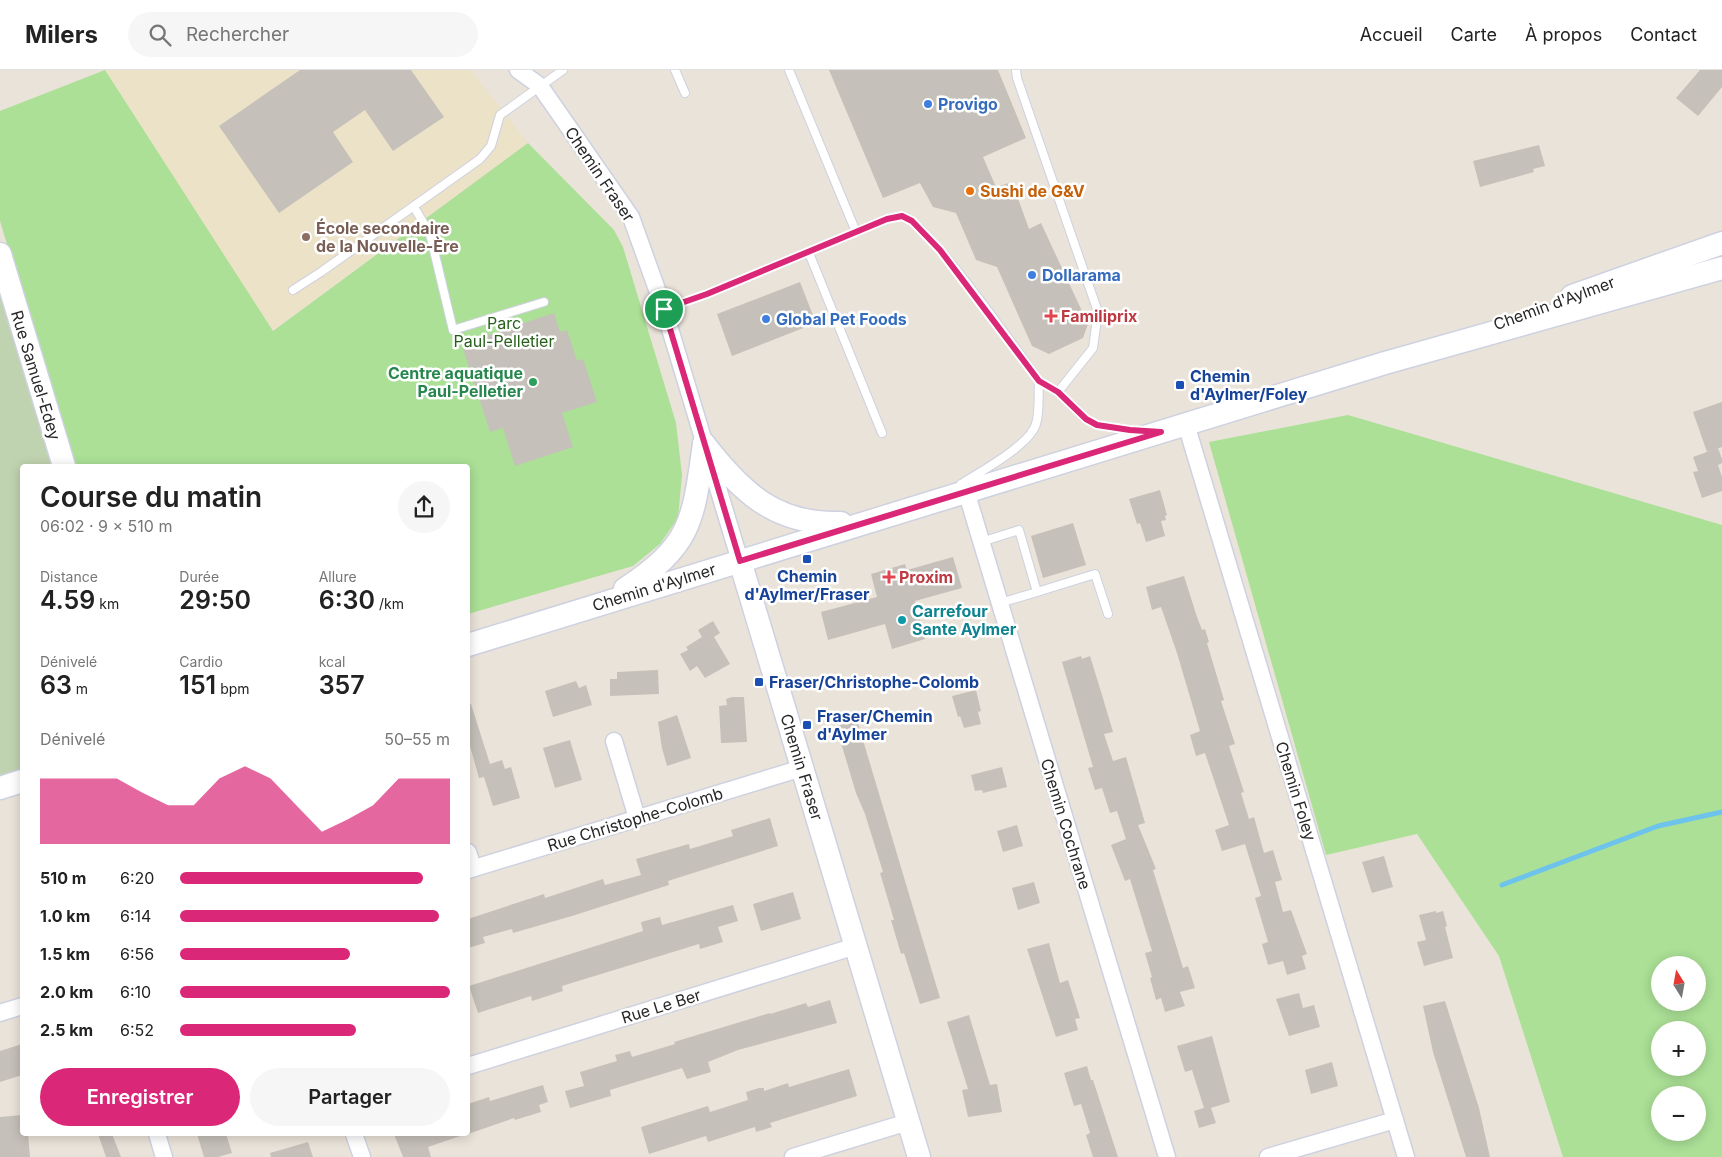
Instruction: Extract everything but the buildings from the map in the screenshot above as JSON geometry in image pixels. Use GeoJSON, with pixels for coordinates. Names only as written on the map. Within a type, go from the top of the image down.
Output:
{"type":"FeatureCollection","features":[{"type":"Feature","properties":{"kind":"main road","name":"Chemin d'Aylmer"},"geometry":{"type":"LineString","coordinates":[[1385,363],[1722,243]]}},
{"type":"Feature","properties":{"kind":"main road","name":"Rue Samuel-Edey"},"geometry":{"type":"LineString","coordinates":[[0,254],[63,464]]}},
{"type":"Feature","properties":{"kind":"main road","name":"Chemin d'Aylmer"},"geometry":{"type":"LineString","coordinates":[[470,643],[1385,363],[1722,268]]}},
{"type":"Feature","properties":{"kind":"main road"},"geometry":{"type":"LineString","coordinates":[[704,444],[737,484],[769,508],[804,521],[824,524],[862,523]]}},
{"type":"Feature","properties":{"kind":"main road"},"geometry":{"type":"LineString","coordinates":[[605,602],[644,577],[664,560],[686,532],[696,497],[704,444]]}},
{"type":"Feature","properties":{"kind":"main road","name":"Chemin Fraser"},"geometry":{"type":"LineString","coordinates":[[740,561],[919,1157]]}},
{"type":"Feature","properties":{"kind":"main road"},"geometry":{"type":"LineString","coordinates":[[0,788],[20,782]]}},
{"type":"Feature","properties":{"kind":"street","name":"Chemin Fraser"},"geometry":{"type":"LineString","coordinates":[[518,70],[540,86]]}},
{"type":"Feature","properties":{"kind":"street","name":"Chemin Fraser"},"geometry":{"type":"LineString","coordinates":[[535,70],[540,86],[632,217],[664,309],[740,561]]}},
{"type":"Feature","properties":{"kind":"street","name":"Chemin Foley"},"geometry":{"type":"LineString","coordinates":[[1186,424],[1406,1157]]}},
{"type":"Feature","properties":{"kind":"street","name":"Chemin Cochrane"},"geometry":{"type":"LineString","coordinates":[[966,491],[1167,1157]]}},
{"type":"Feature","properties":{"kind":"street"},"geometry":{"type":"LineString","coordinates":[[614,741],[637,818]]}},
{"type":"Feature","properties":{"kind":"street","name":"Rue Christophe-Colomb"},"geometry":{"type":"LineString","coordinates":[[470,869],[802,768]]}},
{"type":"Feature","properties":{"kind":"street","name":"Rue Le Ber"},"geometry":{"type":"LineString","coordinates":[[470,1065],[856,946]]}},
{"type":"Feature","properties":{"kind":"street"},"geometry":{"type":"LineString","coordinates":[[0,1013],[20,1007]]}},
{"type":"Feature","properties":{"kind":"street"},"geometry":{"type":"LineString","coordinates":[[1268,1157],[1395,1120]]}},
{"type":"Feature","properties":{"kind":"street"},"geometry":{"type":"LineString","coordinates":[[793,1157],[908,1122]]}},
{"type":"Feature","properties":{"kind":"street"},"geometry":{"type":"LineString","coordinates":[[158,1136],[164,1157]]}},
{"type":"Feature","properties":{"kind":"street"},"geometry":{"type":"LineString","coordinates":[[355,1136],[362,1157]]}},
{"type":"Feature","properties":{"kind":"lane"},"geometry":{"type":"LineString","coordinates":[[293,290],[414,207],[480,158],[491,146],[500,115],[563,70]]}},
{"type":"Feature","properties":{"kind":"lane"},"geometry":{"type":"LineString","coordinates":[[675,70],[685,93]]}},
{"type":"Feature","properties":{"kind":"lane"},"geometry":{"type":"LineString","coordinates":[[789,70],[856,232]]}},
{"type":"Feature","properties":{"kind":"lane"},"geometry":{"type":"LineString","coordinates":[[1016,70],[1017,78],[1098,312],[1093,348],[1058,392]]}},
{"type":"Feature","properties":{"kind":"lane"},"geometry":{"type":"LineString","coordinates":[[414,207],[430,234],[453,330],[544,302]]}},
{"type":"Feature","properties":{"kind":"lane"},"geometry":{"type":"LineString","coordinates":[[664,309],[809,253],[887,219],[902,216],[912,221],[940,250],[1039,381],[1058,392],[1086,419],[1097,425],[1161,432]]}},
{"type":"Feature","properties":{"kind":"lane"},"geometry":{"type":"LineString","coordinates":[[809,253],[882,433]]}},
{"type":"Feature","properties":{"kind":"lane"},"geometry":{"type":"LineString","coordinates":[[939,500],[1016,447],[1032,433],[1038,417],[1039,381]]}},
{"type":"Feature","properties":{"kind":"lane"},"geometry":{"type":"LineString","coordinates":[[981,542],[1018,530],[1037,592]]}},
{"type":"Feature","properties":{"kind":"lane"},"geometry":{"type":"LineString","coordinates":[[1000,603],[1096,574],[1108,614]]}},
{"type":"Feature","properties":{"kind":"shaded area","name":"École secondaire de la Nouvelle-Ère"},"geometry":{"type":"Polygon","coordinates":[[[105,70],[471,70],[528,143],[272,331],[105,70]]]}},
{"type":"Feature","properties":{"kind":"green space","name":"Parc Paul-Pelletier"},"geometry":{"type":"Polygon","coordinates":[[[105,70],[273,331],[528,143],[614,230],[623,247],[676,423],[682,475],[678,518],[660,544],[633,566],[470,613],[470,464],[73,464],[0,221],[0,111],[105,70]]]}},
{"type":"Feature","properties":{"kind":"green space"},"geometry":{"type":"Polygon","coordinates":[[[0,254],[63,464],[20,464],[20,782],[0,788],[0,254]]]}},
{"type":"Feature","properties":{"kind":"green space"},"geometry":{"type":"Polygon","coordinates":[[[1348,415],[1722,525],[1722,1157],[1563,1157],[1499,956],[1417,834],[1326,855],[1209,442],[1348,415]]]}},
{"type":"Feature","properties":{"kind":"waterway"},"geometry":{"type":"LineString","coordinates":[[1502,885],[1658,826],[1722,812]]}},
{"type":"Feature","properties":{"kind":"place","name":"Provigo"},"geometry":{"type":"Point","coordinates":[928,104]}},
{"type":"Feature","properties":{"kind":"place","name":"Sushi de G&V"},"geometry":{"type":"Point","coordinates":[970,191]}},
{"type":"Feature","properties":{"kind":"place","name":"École secondaire de la Nouvelle-Ère"},"geometry":{"type":"Point","coordinates":[306,237]}},
{"type":"Feature","properties":{"kind":"place","name":"Dollarama"},"geometry":{"type":"Point","coordinates":[1032,275]}},
{"type":"Feature","properties":{"kind":"place","name":"Familiprix"},"geometry":{"type":"Point","coordinates":[1051,316]}},
{"type":"Feature","properties":{"kind":"place","name":"Global Pet Foods"},"geometry":{"type":"Point","coordinates":[766,319]}},
{"type":"Feature","properties":{"kind":"place","name":"Centre aquatique Paul-Pelletier"},"geometry":{"type":"Point","coordinates":[533,382]}},
{"type":"Feature","properties":{"kind":"place","name":"Chemin d'Aylmer/Foley"},"geometry":{"type":"Point","coordinates":[1180,385]}},
{"type":"Feature","properties":{"kind":"place","name":"Chemin d'Aylmer/Fraser"},"geometry":{"type":"Point","coordinates":[807,559]}},
{"type":"Feature","properties":{"kind":"place","name":"Proxim"},"geometry":{"type":"Point","coordinates":[889,577]}},
{"type":"Feature","properties":{"kind":"place","name":"Carrefour Sante Aylmer"},"geometry":{"type":"Point","coordinates":[902,620]}},
{"type":"Feature","properties":{"kind":"place","name":"Fraser/Christophe-Colomb"},"geometry":{"type":"Point","coordinates":[759,682]}},
{"type":"Feature","properties":{"kind":"place","name":"Fraser/Chemin d'Aylmer"},"geometry":{"type":"Point","coordinates":[807,725]}},
{"type":"Feature","properties":{"kind":"route"},"geometry":{"type":"LineString","coordinates":[[902,216],[912,221],[940,250],[1039,381],[1058,392],[1086,419],[1097,425],[1110,428],[1161,432],[740,561],[664,309],[809,253],[887,219],[902,216]]}}]}
